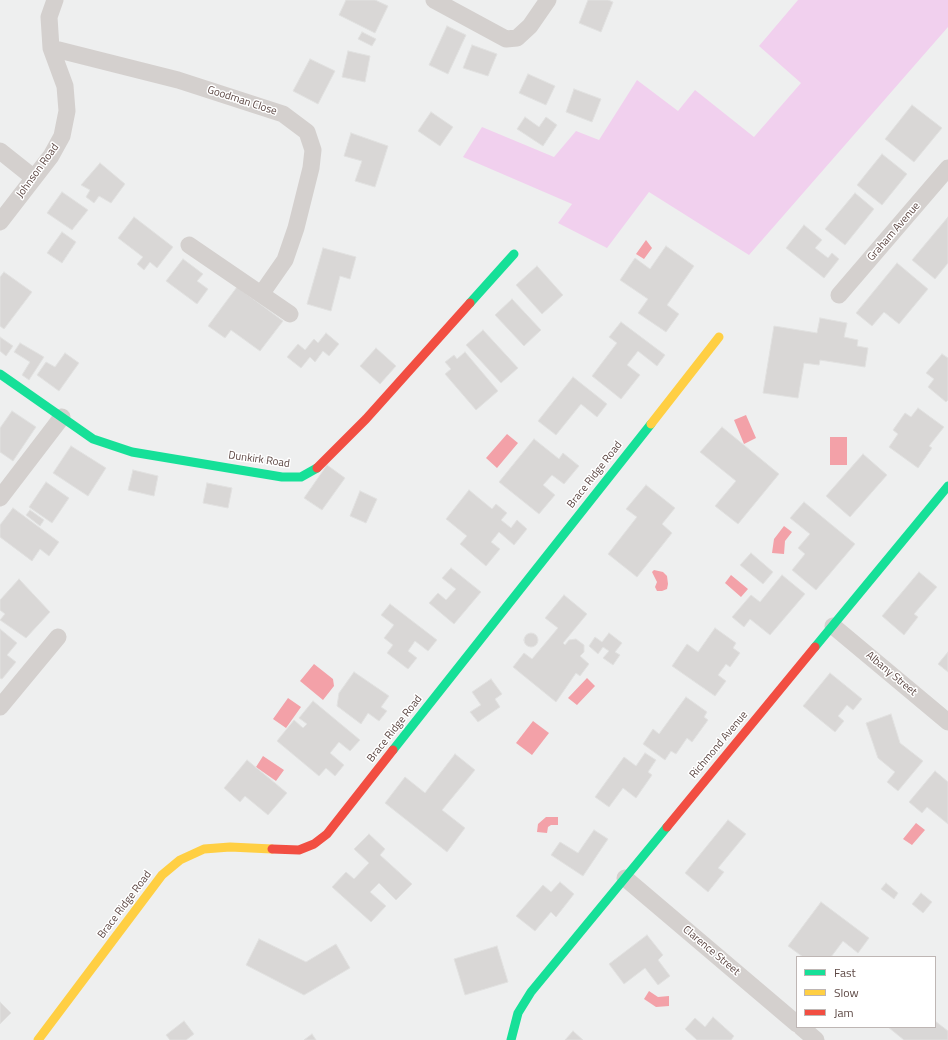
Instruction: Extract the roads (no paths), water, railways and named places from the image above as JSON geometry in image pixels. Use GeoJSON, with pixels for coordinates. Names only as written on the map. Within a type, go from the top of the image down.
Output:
{"type":"FeatureCollection","features":[{"type":"Feature","properties":{"kind":"street","name":"Johnson Road"},"geometry":{"type":"LineString","coordinates":[[0,222],[51,156],[62,136],[68,111],[65,86],[50,48],[50,17],[55,0]]}},
{"type":"Feature","properties":{"kind":"street"},"geometry":{"type":"LineString","coordinates":[[434,0],[506,39],[517,38],[530,26],[548,0]]}},
{"type":"Feature","properties":{"kind":"street","name":"Goodman Close"},"geometry":{"type":"LineString","coordinates":[[50,48],[178,80],[283,114],[307,132],[313,150],[311,168],[296,228],[285,260],[262,294]]}},
{"type":"Feature","properties":{"kind":"street"},"geometry":{"type":"LineString","coordinates":[[0,151],[34,178]]}},
{"type":"Feature","properties":{"kind":"street","name":"Graham Avenue"},"geometry":{"type":"LineString","coordinates":[[839,295],[948,168]]}},
{"type":"Feature","properties":{"kind":"street"},"geometry":{"type":"LineString","coordinates":[[189,244],[290,314]]}},
{"type":"Feature","properties":{"kind":"street","name":"Dunkirk Road"},"geometry":{"type":"LineString","coordinates":[[0,374],[93,439],[132,452],[282,477],[301,477],[320,466],[366,419],[514,254]]}},
{"type":"Feature","properties":{"kind":"street","name":"Brace Ridge Road"},"geometry":{"type":"LineString","coordinates":[[38,1040],[162,875],[180,860],[204,849],[230,847],[299,850],[314,844],[327,834],[719,337]]}},
{"type":"Feature","properties":{"kind":"street"},"geometry":{"type":"LineString","coordinates":[[0,498],[62,418]]}},
{"type":"Feature","properties":{"kind":"street","name":"Richmond Avenue"},"geometry":{"type":"LineString","coordinates":[[511,1040],[514,1022],[520,1008],[531,992],[948,486]]}},
{"type":"Feature","properties":{"kind":"street","name":"Albany Street"},"geometry":{"type":"LineString","coordinates":[[833,626],[948,722]]}},
{"type":"Feature","properties":{"kind":"street"},"geometry":{"type":"LineString","coordinates":[[0,707],[58,637]]}},
{"type":"Feature","properties":{"kind":"street","name":"Clarence Street"},"geometry":{"type":"LineString","coordinates":[[625,878],[796,1023]]}},
{"type":"Feature","properties":{"kind":"street"},"geometry":{"type":"LineString","coordinates":[[801,1028],[816,1040]]}}]}
